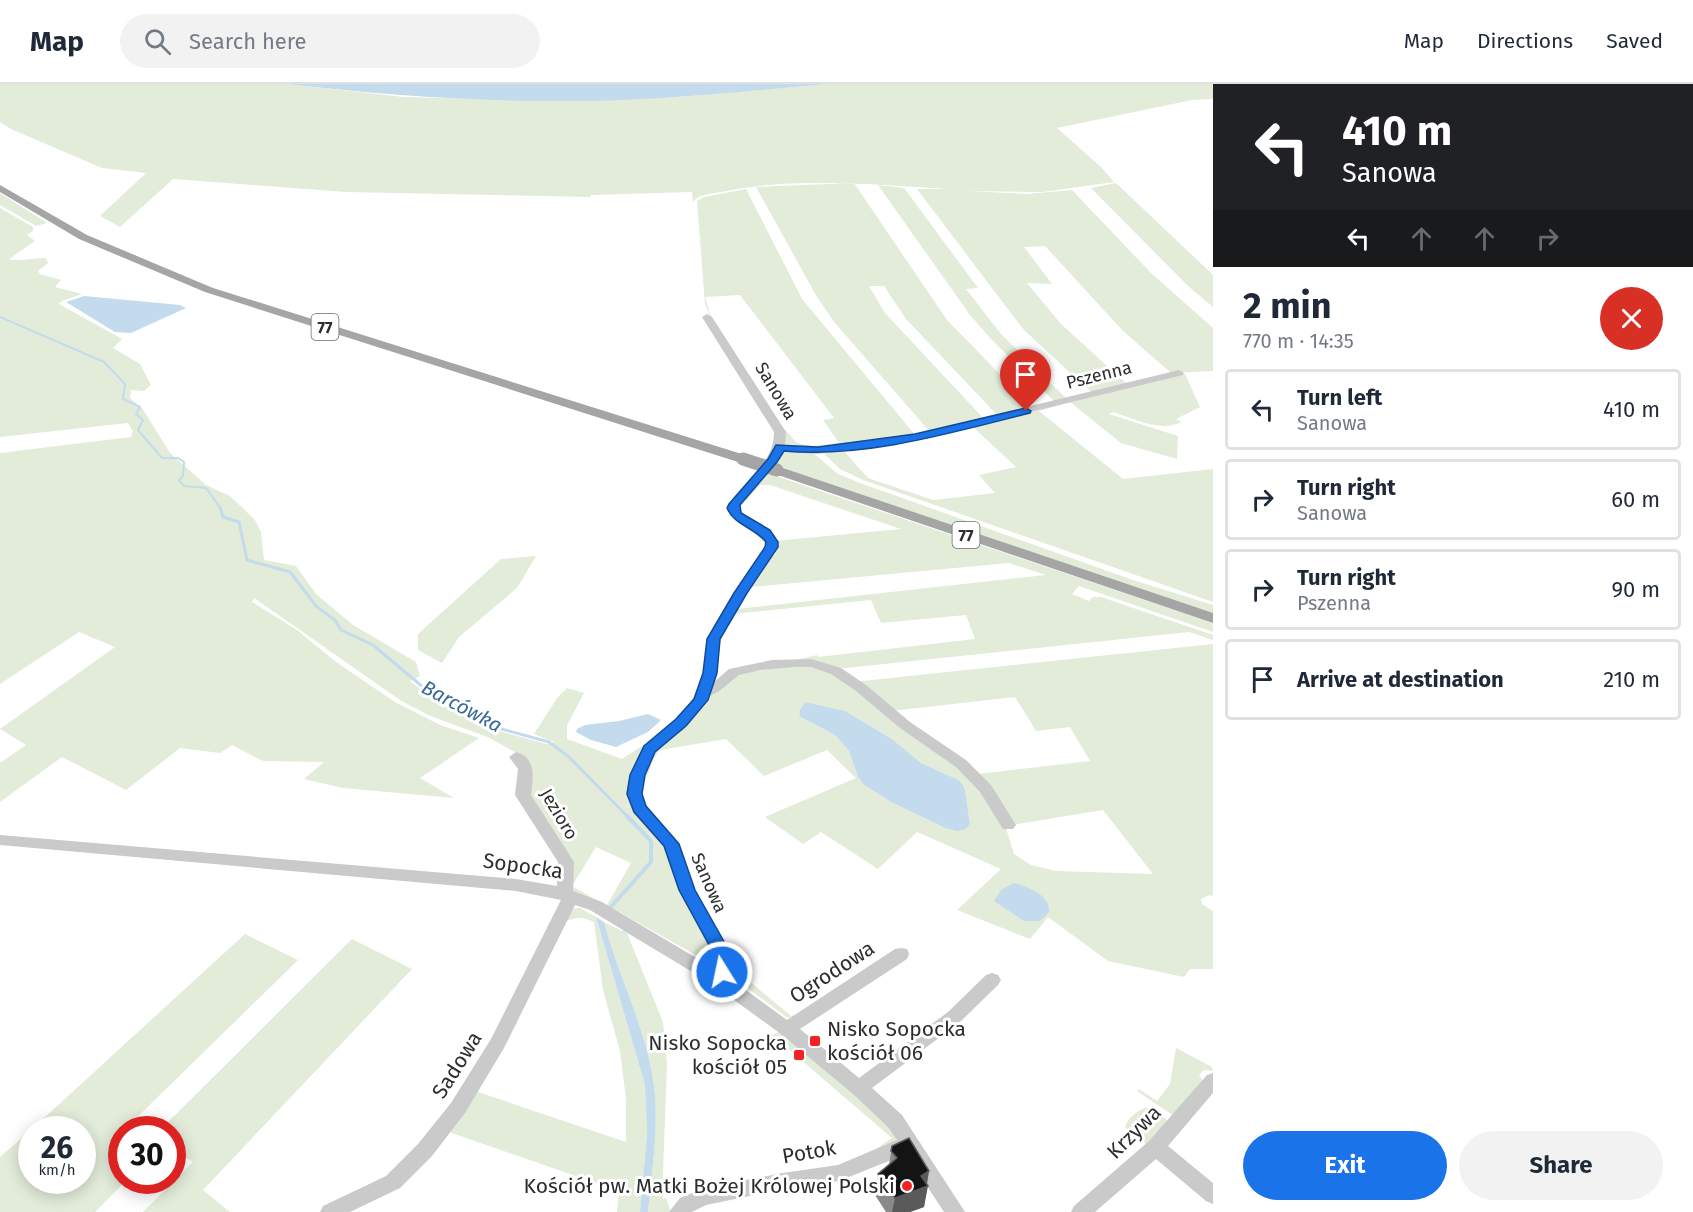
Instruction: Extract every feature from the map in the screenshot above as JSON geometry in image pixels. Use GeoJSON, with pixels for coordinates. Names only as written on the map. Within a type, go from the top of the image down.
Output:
{"type":"FeatureCollection","features":[{"type":"Feature","properties":{"kind":"main road","name":"77"},"geometry":{"type":"LineString","coordinates":[[0,188],[32,209],[91,240],[209,290],[777,470],[1213,618]]}},
{"type":"Feature","properties":{"kind":"street","name":"Sanowa"},"geometry":{"type":"LineString","coordinates":[[707,317],[777,425],[781,440],[780,448],[773,460],[734,506],[736,514],[765,533],[772,542],[772,547],[740,593],[714,639],[705,692],[694,710],[649,750],[637,775],[634,794],[639,808],[671,844],[687,890],[722,954],[726,963],[718,979]]}},
{"type":"Feature","properties":{"kind":"street","name":"Pszenna"},"geometry":{"type":"LineString","coordinates":[[780,448],[818,451],[915,437],[1179,373]]}},
{"type":"Feature","properties":{"kind":"street","name":"Sanowa"},"geometry":{"type":"LineString","coordinates":[[705,692],[713,690],[732,674],[746,668],[811,663],[822,665],[836,672],[956,759],[984,787],[1008,825]]}},
{"type":"Feature","properties":{"kind":"street","name":"Jezioro"},"geometry":{"type":"LineString","coordinates":[[516,757],[528,771],[523,795],[566,862],[568,895]]}},
{"type":"Feature","properties":{"kind":"street","name":"Sopocka"},"geometry":{"type":"LineString","coordinates":[[0,840],[516,885],[568,895],[596,906],[718,979],[787,1029],[895,1121],[912,1143],[955,1212]]}},
{"type":"Feature","properties":{"kind":"street","name":"Sadowa"},"geometry":{"type":"LineString","coordinates":[[330,1212],[393,1182],[425,1150],[458,1108],[498,1043],[568,895]]}},
{"type":"Feature","properties":{"kind":"street","name":"Ogrodowa"},"geometry":{"type":"LineString","coordinates":[[787,1029],[901,954]]}},
{"type":"Feature","properties":{"kind":"street"},"geometry":{"type":"LineString","coordinates":[[859,1088],[954,1017],[992,980]]}},
{"type":"Feature","properties":{"kind":"street","name":"Krzywa"},"geometry":{"type":"LineString","coordinates":[[1081,1212],[1156,1147],[1213,1080]]}},
{"type":"Feature","properties":{"kind":"street","name":"Potok"},"geometry":{"type":"LineString","coordinates":[[679,1212],[687,1204],[704,1197],[854,1168],[912,1143]]}},
{"type":"Feature","properties":{"kind":"street"},"geometry":{"type":"LineString","coordinates":[[1156,1147],[1213,1195]]}},
{"type":"Feature","properties":{"kind":"green space"},"geometry":{"type":"Polygon","coordinates":[[[0,84],[286,84],[404,97],[555,101],[678,97],[827,84],[1213,84],[1213,99],[1192,100],[1057,128],[1102,168],[1114,182],[1043,192],[967,191],[1027,194],[1072,190],[1151,273],[1213,328],[1213,371],[1171,373],[1123,331],[1045,246],[1024,247],[1052,284],[1027,283],[1061,324],[1127,384],[1092,393],[1023,329],[917,189],[949,189],[835,183],[778,184],[705,195],[693,203],[692,192],[591,195],[590,197],[346,192],[173,179],[120,227],[100,216],[146,173],[102,168],[11,129],[0,122],[0,84]]]}},
{"type":"Feature","properties":{"kind":"green space"},"geometry":{"type":"Polygon","coordinates":[[[854,183],[947,320],[1033,408],[999,417],[906,319],[884,286],[869,286],[885,313],[985,420],[931,433],[835,323],[817,297],[756,187],[854,183]]]}},
{"type":"Feature","properties":{"kind":"green space"},"geometry":{"type":"Polygon","coordinates":[[[1116,183],[1213,275],[1213,307],[1189,287],[1091,188],[1116,183]]]}},
{"type":"Feature","properties":{"kind":"green space"},"geometry":{"type":"Polygon","coordinates":[[[878,185],[904,188],[978,288],[966,289],[1001,334],[1067,399],[1055,402],[992,340],[970,315],[878,185]]]}},
{"type":"Feature","properties":{"kind":"green space"},"geometry":{"type":"Polygon","coordinates":[[[746,189],[802,299],[916,436],[817,449],[785,445],[784,429],[797,443],[812,446],[839,443],[823,420],[834,418],[740,295],[705,297],[713,323],[705,304],[697,201],[704,197],[746,189]]]}},
{"type":"Feature","properties":{"kind":"green space"},"geometry":{"type":"Polygon","coordinates":[[[0,193],[47,223],[36,226],[0,205],[0,193]]]}},
{"type":"Feature","properties":{"kind":"green space"},"geometry":{"type":"Polygon","coordinates":[[[0,208],[33,227],[33,231],[27,235],[35,241],[9,259],[46,258],[48,263],[38,271],[40,274],[61,280],[55,287],[82,294],[59,304],[122,339],[113,348],[140,364],[151,385],[144,391],[131,390],[130,398],[142,408],[170,453],[206,485],[230,496],[255,520],[261,532],[264,560],[296,566],[316,594],[353,625],[416,662],[420,676],[410,681],[427,694],[455,699],[499,731],[546,744],[554,742],[534,734],[557,698],[567,688],[584,693],[567,725],[567,739],[622,759],[673,723],[695,694],[691,710],[656,740],[632,784],[662,835],[721,961],[717,967],[607,905],[631,863],[596,847],[572,886],[600,902],[573,892],[528,799],[523,757],[490,738],[428,715],[400,700],[254,598],[252,602],[297,630],[336,662],[395,702],[440,725],[479,738],[420,778],[454,798],[343,788],[304,779],[324,762],[263,761],[232,745],[220,753],[180,748],[126,790],[62,757],[0,802],[0,763],[26,745],[0,729],[115,647],[79,632],[0,684],[0,453],[131,437],[133,431],[128,423],[0,437],[0,208]]]}},
{"type":"Feature","properties":{"kind":"green space"},"geometry":{"type":"Polygon","coordinates":[[[1185,374],[1200,407],[1176,419],[1181,422],[1164,426],[1113,412],[1109,414],[1178,436],[1177,459],[1121,443],[1070,402],[1185,374]]]}},
{"type":"Feature","properties":{"kind":"green space"},"geometry":{"type":"Polygon","coordinates":[[[1068,402],[1039,411],[1123,479],[1213,469],[1213,602],[863,480],[840,469],[824,454],[841,448],[937,434],[842,449],[868,478],[933,500],[995,493],[979,475],[1016,467],[972,426],[1068,402]]]}},
{"type":"Feature","properties":{"kind":"green space"},"geometry":{"type":"Polygon","coordinates":[[[786,451],[813,453],[838,474],[860,483],[1133,580],[1213,605],[1213,614],[777,465],[770,474],[1213,623],[1213,632],[1079,586],[1072,594],[1089,601],[1093,597],[1101,597],[1213,635],[1213,640],[1189,632],[836,669],[792,661],[817,655],[818,657],[975,639],[966,615],[881,623],[871,600],[733,614],[737,609],[1046,575],[1009,563],[751,587],[742,600],[740,599],[770,557],[776,554],[773,552],[774,541],[901,529],[770,485],[760,485],[747,500],[744,499],[786,451]]]}},
{"type":"Feature","properties":{"kind":"green space"},"geometry":{"type":"Polygon","coordinates":[[[536,556],[517,588],[459,637],[442,663],[418,650],[418,634],[501,559],[536,556]]]}},
{"type":"Feature","properties":{"kind":"green space"},"geometry":{"type":"Polygon","coordinates":[[[1213,644],[1213,896],[1201,899],[1202,904],[1213,911],[1213,969],[1190,969],[1184,977],[1108,961],[1048,917],[1030,939],[957,910],[1001,869],[917,832],[878,869],[821,832],[803,844],[765,817],[856,778],[827,750],[764,776],[726,739],[660,750],[654,758],[642,789],[639,781],[648,757],[708,696],[736,674],[807,664],[831,672],[971,776],[1005,825],[1014,854],[1031,865],[1056,871],[1153,874],[1103,810],[1011,825],[978,774],[1090,761],[1070,727],[1036,731],[1015,697],[891,711],[853,682],[1213,644]],[[805,702],[799,716],[835,735],[849,751],[858,777],[864,785],[891,802],[945,828],[966,829],[970,824],[965,789],[959,780],[921,763],[892,739],[845,711],[805,702]]]}},
{"type":"Feature","properties":{"kind":"green space"},"geometry":{"type":"Polygon","coordinates":[[[580,908],[596,917],[645,1085],[647,1134],[640,1212],[617,1212],[619,1191],[446,1131],[475,1091],[626,1142],[626,1099],[620,1051],[603,990],[594,922],[578,918],[563,923],[516,1016],[517,1025],[513,1020],[569,909],[580,908]]]}},
{"type":"Feature","properties":{"kind":"green space"},"geometry":{"type":"Polygon","coordinates":[[[604,922],[622,931],[624,928],[707,980],[627,933],[663,1022],[667,1065],[662,1199],[666,1198],[671,1212],[648,1212],[656,1129],[653,1079],[644,1039],[604,922]]]}},
{"type":"Feature","properties":{"kind":"green space"},"geometry":{"type":"Polygon","coordinates":[[[245,934],[298,960],[138,1116],[108,1116],[108,1194],[113,1194],[95,1212],[0,1212],[0,1157],[18,1141],[18,1194],[96,1194],[96,1116],[46,1116],[245,934]]]}},
{"type":"Feature","properties":{"kind":"green space"},"geometry":{"type":"Polygon","coordinates":[[[352,939],[412,969],[203,1190],[230,1212],[143,1212],[161,1194],[186,1194],[186,1169],[193,1162],[186,1158],[186,1116],[174,1116],[352,939]]]}},
{"type":"Feature","properties":{"kind":"green space"},"geometry":{"type":"Polygon","coordinates":[[[720,939],[742,975],[791,1016],[802,1013],[788,1018],[730,975],[720,939]]]}},
{"type":"Feature","properties":{"kind":"green space"},"geometry":{"type":"Polygon","coordinates":[[[781,1031],[800,1047],[794,1053],[801,1058],[808,1053],[864,1100],[896,1134],[896,1141],[885,1150],[854,1164],[892,1138],[772,1035],[781,1031]]]}},
{"type":"Feature","properties":{"kind":"green space"},"geometry":{"type":"Polygon","coordinates":[[[1176,1048],[1212,1067],[1213,1071],[1204,1070],[1199,1075],[1204,1083],[1177,1114],[1171,1114],[1137,1091],[1139,1089],[1157,1101],[1170,1084],[1176,1048]]]}},
{"type":"Feature","properties":{"kind":"green space"},"geometry":{"type":"Polygon","coordinates":[[[1149,1107],[1166,1119],[1168,1125],[1152,1145],[1137,1139],[1125,1127],[1135,1114],[1149,1107]]]}},
{"type":"Feature","properties":{"kind":"green space"},"geometry":{"type":"Polygon","coordinates":[[[854,1164],[841,1168],[778,1177],[774,1174],[854,1164]]]}},
{"type":"Feature","properties":{"kind":"water"},"geometry":{"type":"Polygon","coordinates":[[[286,84],[827,84],[656,98],[554,101],[420,96],[286,84]]]}},
{"type":"Feature","properties":{"kind":"water"},"geometry":{"type":"Polygon","coordinates":[[[84,296],[180,305],[186,308],[131,333],[115,332],[66,302],[84,296]]]}},
{"type":"Feature","properties":{"kind":"water"},"geometry":{"type":"Polygon","coordinates":[[[805,702],[845,711],[892,739],[921,763],[959,780],[965,789],[970,824],[966,829],[957,831],[945,828],[891,802],[864,785],[858,777],[849,751],[835,735],[799,716],[805,702]]]}},
{"type":"Feature","properties":{"kind":"water"},"geometry":{"type":"Polygon","coordinates":[[[648,714],[661,720],[648,732],[616,747],[591,740],[576,732],[585,725],[619,721],[648,714]]]}},
{"type":"Feature","properties":{"kind":"water"},"geometry":{"type":"Polygon","coordinates":[[[1014,883],[1030,888],[1046,900],[1049,911],[1040,921],[1024,921],[994,901],[1001,890],[1014,883]]]}},
{"type":"Feature","properties":{"kind":"water"},"geometry":{"type":"Polygon","coordinates":[[[596,917],[604,922],[638,1020],[653,1079],[656,1129],[648,1212],[640,1212],[647,1134],[645,1085],[596,917]]]}},
{"type":"Feature","properties":{"kind":"building"},"geometry":{"type":"Polygon","coordinates":[[[909,1138],[929,1171],[921,1176],[928,1186],[895,1198],[878,1174],[897,1158],[891,1151],[892,1146],[909,1138]]]}},
{"type":"Feature","properties":{"kind":"waterway","name":"Barcówka"},"geometry":{"type":"LineString","coordinates":[[0,317],[104,362],[125,384],[123,399],[140,407],[136,414],[143,420],[138,430],[162,458],[178,458],[184,462],[183,476],[179,480],[184,486],[206,488],[220,508]]}},
{"type":"Feature","properties":{"kind":"waterway","name":"Barcówka"},"geometry":{"type":"LineString","coordinates":[[220,508],[223,517],[239,522],[247,560],[290,572],[317,607],[335,620],[341,630],[373,645],[430,693],[464,702],[498,728],[549,742],[569,757],[627,816]]}},
{"type":"Feature","properties":{"kind":"waterway","name":"Barcówka"},"geometry":{"type":"LineString","coordinates":[[609,909],[651,862],[651,841],[626,815]]}},
{"type":"Feature","properties":{"kind":"place","name":"Nisko Sopocka kościół 06"},"geometry":{"type":"Point","coordinates":[815,1041]}},
{"type":"Feature","properties":{"kind":"place","name":"Nisko Sopocka kościół 05"},"geometry":{"type":"Point","coordinates":[799,1055]}},
{"type":"Feature","properties":{"kind":"place","name":"Kościół pw. Matki Bożej Królowej Polski"},"geometry":{"type":"Point","coordinates":[907,1186]}},
{"type":"Feature","properties":{"kind":"route"},"geometry":{"type":"LineString","coordinates":[[722,972],[726,963],[687,890],[671,844],[639,808],[634,794],[637,775],[649,750],[694,710],[705,692],[714,639],[740,593],[772,547],[772,542],[765,533],[736,514],[733,508],[735,504],[773,460],[780,448],[818,451],[915,437],[1026,411]]}}]}
